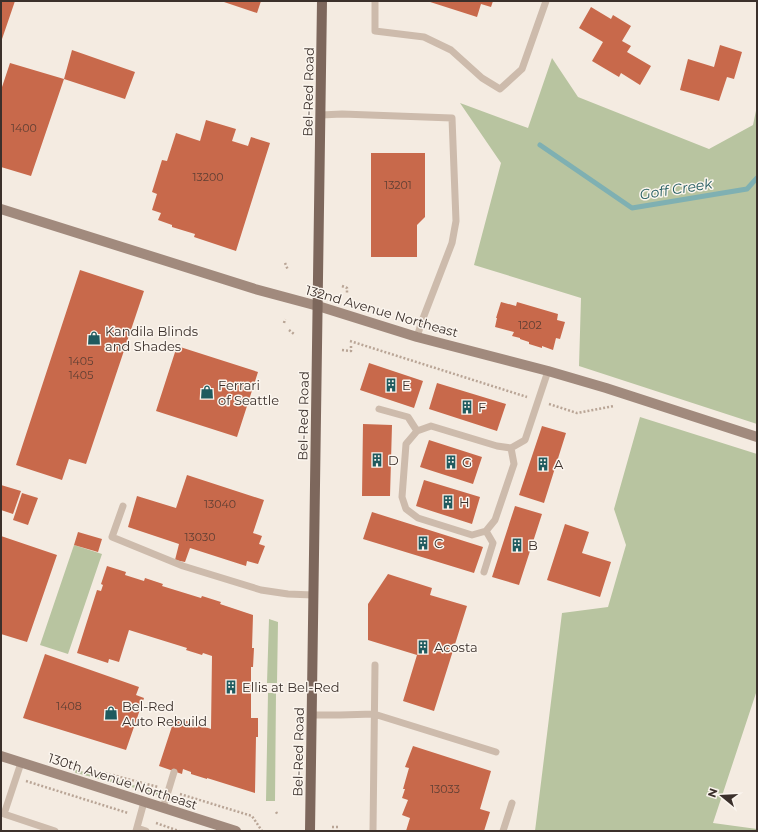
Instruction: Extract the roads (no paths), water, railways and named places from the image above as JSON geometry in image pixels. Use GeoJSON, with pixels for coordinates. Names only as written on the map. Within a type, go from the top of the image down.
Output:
{"type":"FeatureCollection","features":[{"type":"Feature","properties":{"kind":"main road","name":"Bel-Red Road"},"geometry":{"type":"LineString","coordinates":[[310,831],[322,1]]}},
{"type":"Feature","properties":{"kind":"street","name":"132nd Avenue Northeast"},"geometry":{"type":"LineString","coordinates":[[1,209],[255,289],[318,306],[417,337],[548,371],[606,388],[757,437]]}},
{"type":"Feature","properties":{"kind":"street","name":"130th Avenue Northeast"},"geometry":{"type":"LineString","coordinates":[[1,756],[236,831]]}},
{"type":"Feature","properties":{"kind":"lane"},"geometry":{"type":"LineString","coordinates":[[375,1],[375,31],[424,37],[451,50],[482,78],[500,89],[522,70],[546,1]]}},
{"type":"Feature","properties":{"kind":"lane"},"geometry":{"type":"LineString","coordinates":[[321,115],[342,114],[452,118],[456,221],[452,243],[417,337]]}},
{"type":"Feature","properties":{"kind":"lane"},"geometry":{"type":"LineString","coordinates":[[512,448],[514,464],[495,520],[486,531],[472,534],[418,518],[406,509],[402,497],[406,444],[417,431],[431,426],[496,446],[512,448],[525,440],[548,371]]}},
{"type":"Feature","properties":{"kind":"lane"},"geometry":{"type":"LineString","coordinates":[[379,409],[408,417],[417,431]]}},
{"type":"Feature","properties":{"kind":"lane"},"geometry":{"type":"LineString","coordinates":[[123,506],[112,537],[183,566],[261,590],[288,594],[313,595]]}},
{"type":"Feature","properties":{"kind":"lane"},"geometry":{"type":"LineString","coordinates":[[484,572],[493,543],[486,531]]}},
{"type":"Feature","properties":{"kind":"lane"},"geometry":{"type":"LineString","coordinates":[[372,831],[375,665]]}},
{"type":"Feature","properties":{"kind":"lane"},"geometry":{"type":"LineString","coordinates":[[311,715],[374,714],[496,752]]}},
{"type":"Feature","properties":{"kind":"lane"},"geometry":{"type":"LineString","coordinates":[[21,762],[4,814],[55,831]]}},
{"type":"Feature","properties":{"kind":"lane"},"geometry":{"type":"LineString","coordinates":[[163,808],[174,772]]}},
{"type":"Feature","properties":{"kind":"lane"},"geometry":{"type":"LineString","coordinates":[[144,802],[136,829],[146,831]]}},
{"type":"Feature","properties":{"kind":"lane"},"geometry":{"type":"LineString","coordinates":[[503,831],[512,803]]}},
{"type":"Feature","properties":{"kind":"waterway","name":"Goff Creek"},"geometry":{"type":"LineString","coordinates":[[540,145],[632,208],[747,189],[757,178]]}},
{"type":"Feature","properties":{"kind":"place","name":"Kandila Blinds and Shades"},"geometry":{"type":"Point","coordinates":[94,338]}},
{"type":"Feature","properties":{"kind":"place","name":"E"},"geometry":{"type":"Point","coordinates":[391,385]}},
{"type":"Feature","properties":{"kind":"place","name":"Ferrari of Seattle"},"geometry":{"type":"Point","coordinates":[207,392]}},
{"type":"Feature","properties":{"kind":"place","name":"F"},"geometry":{"type":"Point","coordinates":[467,407]}},
{"type":"Feature","properties":{"kind":"place","name":"D"},"geometry":{"type":"Point","coordinates":[377,460]}},
{"type":"Feature","properties":{"kind":"place","name":"G"},"geometry":{"type":"Point","coordinates":[451,462]}},
{"type":"Feature","properties":{"kind":"place","name":"A"},"geometry":{"type":"Point","coordinates":[543,464]}},
{"type":"Feature","properties":{"kind":"place","name":"H"},"geometry":{"type":"Point","coordinates":[448,502]}},
{"type":"Feature","properties":{"kind":"place","name":"C"},"geometry":{"type":"Point","coordinates":[423,543]}},
{"type":"Feature","properties":{"kind":"place","name":"B"},"geometry":{"type":"Point","coordinates":[517,545]}},
{"type":"Feature","properties":{"kind":"place","name":"Acosta"},"geometry":{"type":"Point","coordinates":[423,647]}},
{"type":"Feature","properties":{"kind":"place","name":"Ellis at Bel-Red"},"geometry":{"type":"Point","coordinates":[231,687]}},
{"type":"Feature","properties":{"kind":"place","name":"Bel-Red Auto Rebuild"},"geometry":{"type":"Point","coordinates":[111,713]}}]}
